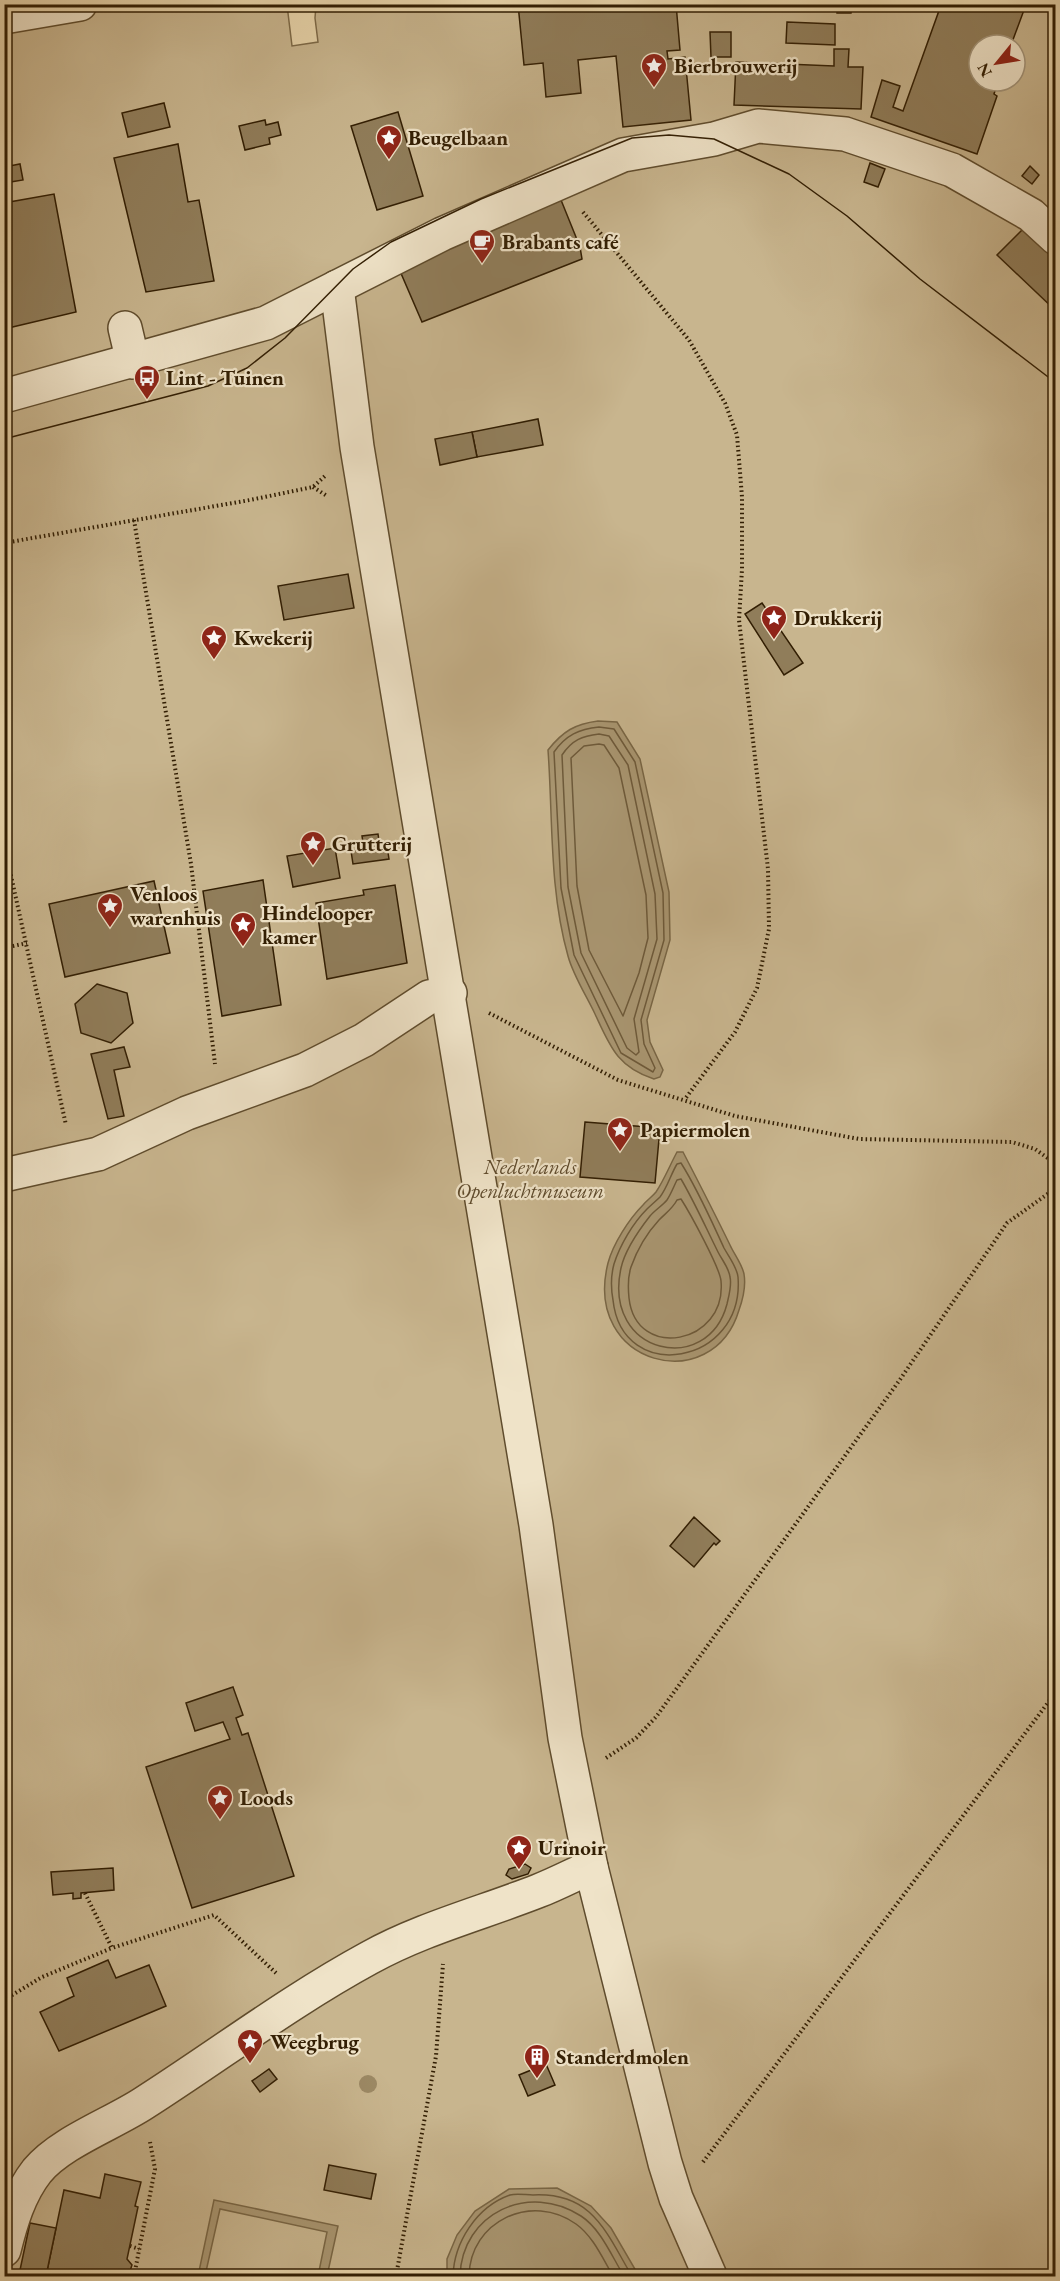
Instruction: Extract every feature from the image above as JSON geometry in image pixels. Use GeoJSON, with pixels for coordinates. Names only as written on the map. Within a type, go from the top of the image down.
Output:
{"type":"FeatureCollection","features":[{"type":"Feature","properties":{"kind":"street"},"geometry":{"type":"LineString","coordinates":[[4,17],[80,4]]}},
{"type":"Feature","properties":{"kind":"street"},"geometry":{"type":"LineString","coordinates":[[4,396],[133,362],[266,323],[442,234],[623,155],[714,139],[758,126],[845,134],[952,170],[1031,215],[1056,238]]}},
{"type":"Feature","properties":{"kind":"street"},"geometry":{"type":"LineString","coordinates":[[337,287],[357,447],[450,993],[536,1525],[565,1738],[591,1867],[665,2163],[676,2198],[710,2277]]}},
{"type":"Feature","properties":{"kind":"street"},"geometry":{"type":"LineString","coordinates":[[125,328],[133,362]]}},
{"type":"Feature","properties":{"kind":"street"},"geometry":{"type":"LineString","coordinates":[[4,1175],[98,1154],[219,1100],[305,1070],[364,1040],[429,997],[450,993]]}},
{"type":"Feature","properties":{"kind":"street"},"geometry":{"type":"LineString","coordinates":[[4,2250],[16,2209],[25,2190],[39,2169],[63,2150],[142,2105],[270,2017],[370,1957],[446,1925],[539,1891],[591,1867]]}},
{"type":"Feature","properties":{"kind":"path"},"geometry":{"type":"LineString","coordinates":[[563,180],[570,196],[689,340],[725,403],[737,435],[742,497],[739,620],[768,869],[768,929],[758,988],[735,1032],[685,1099]]}},
{"type":"Feature","properties":{"kind":"path"},"geometry":{"type":"LineString","coordinates":[[4,543],[313,487],[357,447]]}},
{"type":"Feature","properties":{"kind":"path"},"geometry":{"type":"LineString","coordinates":[[134,520],[191,864],[219,1100]]}},
{"type":"Feature","properties":{"kind":"path"},"geometry":{"type":"LineString","coordinates":[[4,844],[73,1161]]}},
{"type":"Feature","properties":{"kind":"path"},"geometry":{"type":"LineString","coordinates":[[4,948],[27,942]]}},
{"type":"Feature","properties":{"kind":"path"},"geometry":{"type":"LineString","coordinates":[[450,993],[618,1080],[735,1116],[859,1139],[1012,1142],[1035,1149],[1056,1164]]}},
{"type":"Feature","properties":{"kind":"path"},"geometry":{"type":"LineString","coordinates":[[4,1118],[4,1123]]}},
{"type":"Feature","properties":{"kind":"path"},"geometry":{"type":"LineString","coordinates":[[573,1774],[609,1757],[636,1738],[656,1717],[709,1640],[899,1381],[1007,1223],[1056,1188]]}},
{"type":"Feature","properties":{"kind":"path"},"geometry":{"type":"LineString","coordinates":[[676,2198],[1056,1692]]}},
{"type":"Feature","properties":{"kind":"path"},"geometry":{"type":"LineString","coordinates":[[85,1893],[112,1948]]}},
{"type":"Feature","properties":{"kind":"path"},"geometry":{"type":"LineString","coordinates":[[4,2000],[42,1977],[112,1948],[214,1915],[303,1998]]}},
{"type":"Feature","properties":{"kind":"path"},"geometry":{"type":"LineString","coordinates":[[396,2277],[436,2056],[446,1925]]}},
{"type":"Feature","properties":{"kind":"path"},"geometry":{"type":"LineString","coordinates":[[134,2277],[155,2169],[142,2105]]}},
{"type":"Feature","properties":{"kind":"path"},"geometry":{"type":"LineString","coordinates":[[130,2246],[139,2249]]}},
{"type":"Feature","properties":{"kind":"green space","name":"Nederlands Openluchtmuseum"},"geometry":{"type":"Polygon","coordinates":[[[136,5],[287,5],[292,46],[318,42],[316,5],[1055,5],[1055,2276],[5,2276],[4,25],[136,5]]]}},
{"type":"Feature","properties":{"kind":"water"},"geometry":{"type":"Polygon","coordinates":[[[598,721],[617,722],[640,759],[669,892],[670,940],[647,1020],[650,1042],[663,1070],[660,1077],[654,1079],[631,1068],[616,1054],[576,978],[562,931],[555,879],[548,750],[570,730],[598,721]]]}},
{"type":"Feature","properties":{"kind":"water"},"geometry":{"type":"Polygon","coordinates":[[[677,1152],[683,1152],[742,1267],[745,1283],[739,1310],[725,1337],[704,1354],[679,1361],[654,1358],[631,1346],[614,1326],[605,1298],[608,1263],[614,1248],[632,1217],[656,1192],[677,1152]]]}},
{"type":"Feature","properties":{"kind":"water"},"geometry":{"type":"Polygon","coordinates":[[[557,2188],[591,2206],[611,2228],[639,2276],[447,2276],[447,2259],[457,2235],[475,2211],[509,2189],[557,2188]]]}},
{"type":"Feature","properties":{"kind":"water"},"geometry":{"type":"Polygon","coordinates":[[[214,2200],[338,2226],[327,2276],[318,2276],[327,2232],[220,2209],[205,2276],[198,2276],[214,2200]]]}},
{"type":"Feature","properties":{"kind":"building"},"geometry":{"type":"Polygon","coordinates":[[[518,4],[676,4],[680,50],[667,51],[668,59],[685,57],[691,120],[623,127],[616,56],[578,60],[581,93],[546,97],[543,63],[524,65],[518,4]]]}},
{"type":"Feature","properties":{"kind":"building"},"geometry":{"type":"Polygon","coordinates":[[[837,4],[852,4],[851,13],[837,13],[837,4]]]}},
{"type":"Feature","properties":{"kind":"building"},"geometry":{"type":"Polygon","coordinates":[[[939,4],[1005,4],[1024,10],[1015,33],[967,33],[967,93],[994,93],[997,96],[977,154],[871,117],[882,80],[900,86],[893,107],[903,111],[941,5],[939,4]]]}},
{"type":"Feature","properties":{"kind":"building"},"geometry":{"type":"Polygon","coordinates":[[[787,22],[835,24],[835,45],[786,43],[787,22]]]}},
{"type":"Feature","properties":{"kind":"building"},"geometry":{"type":"Polygon","coordinates":[[[710,32],[731,32],[731,57],[711,57],[710,32]]]}},
{"type":"Feature","properties":{"kind":"building"},"geometry":{"type":"Polygon","coordinates":[[[834,49],[849,49],[848,67],[863,67],[861,109],[734,105],[736,62],[834,66],[834,49]]]}},
{"type":"Feature","properties":{"kind":"building"},"geometry":{"type":"Polygon","coordinates":[[[164,103],[170,127],[128,137],[122,113],[164,103]]]}},
{"type":"Feature","properties":{"kind":"building"},"geometry":{"type":"Polygon","coordinates":[[[398,112],[423,196],[377,210],[351,126],[398,112]]]}},
{"type":"Feature","properties":{"kind":"building"},"geometry":{"type":"Polygon","coordinates":[[[265,120],[266,125],[278,122],[281,135],[269,138],[270,144],[245,150],[239,126],[265,120]]]}},
{"type":"Feature","properties":{"kind":"building"},"geometry":{"type":"Polygon","coordinates":[[[178,144],[188,202],[199,200],[214,281],[146,292],[114,158],[178,144]]]}},
{"type":"Feature","properties":{"kind":"building"},"geometry":{"type":"Polygon","coordinates":[[[870,163],[885,169],[878,187],[864,182],[870,163]]]}},
{"type":"Feature","properties":{"kind":"building"},"geometry":{"type":"Polygon","coordinates":[[[20,164],[23,180],[4,183],[4,167],[20,164]]]}},
{"type":"Feature","properties":{"kind":"building"},"geometry":{"type":"Polygon","coordinates":[[[1030,166],[1039,175],[1032,184],[1022,176],[1030,166]]]}},
{"type":"Feature","properties":{"kind":"building"},"geometry":{"type":"Polygon","coordinates":[[[54,194],[76,312],[4,329],[4,203],[54,194]]]}},
{"type":"Feature","properties":{"kind":"building"},"geometry":{"type":"Polygon","coordinates":[[[561,200],[580,247],[582,259],[422,322],[400,271],[400,262],[561,200]]]}},
{"type":"Feature","properties":{"kind":"building"},"geometry":{"type":"Polygon","coordinates":[[[1028,224],[1056,251],[1056,311],[997,255],[1028,224]]]}},
{"type":"Feature","properties":{"kind":"building"},"geometry":{"type":"Polygon","coordinates":[[[538,419],[543,445],[477,457],[472,432],[538,419]]]}},
{"type":"Feature","properties":{"kind":"building"},"geometry":{"type":"Polygon","coordinates":[[[472,432],[477,457],[440,465],[435,439],[472,432]]]}},
{"type":"Feature","properties":{"kind":"building"},"geometry":{"type":"Polygon","coordinates":[[[348,574],[354,608],[284,620],[278,586],[348,574]]]}},
{"type":"Feature","properties":{"kind":"building"},"geometry":{"type":"Polygon","coordinates":[[[762,603],[803,663],[784,675],[745,614],[762,603]]]}},
{"type":"Feature","properties":{"kind":"building"},"geometry":{"type":"Polygon","coordinates":[[[378,834],[380,847],[387,846],[389,859],[353,864],[351,851],[364,849],[362,836],[378,834]]]}},
{"type":"Feature","properties":{"kind":"building"},"geometry":{"type":"Polygon","coordinates":[[[335,848],[340,878],[293,887],[287,856],[335,848]]]}},
{"type":"Feature","properties":{"kind":"building"},"geometry":{"type":"Polygon","coordinates":[[[263,880],[281,1005],[222,1016],[203,891],[263,880]]]}},
{"type":"Feature","properties":{"kind":"building"},"geometry":{"type":"Polygon","coordinates":[[[154,881],[170,953],[65,977],[49,904],[154,881]]]}},
{"type":"Feature","properties":{"kind":"building"},"geometry":{"type":"Polygon","coordinates":[[[395,885],[407,963],[327,979],[316,903],[364,895],[363,890],[395,885]]]}},
{"type":"Feature","properties":{"kind":"building"},"geometry":{"type":"Polygon","coordinates":[[[97,984],[127,993],[133,1023],[111,1043],[81,1033],[75,1004],[97,984]]]}},
{"type":"Feature","properties":{"kind":"building"},"geometry":{"type":"Polygon","coordinates":[[[124,1047],[130,1067],[114,1070],[124,1116],[108,1119],[91,1054],[124,1047]]]}},
{"type":"Feature","properties":{"kind":"building"},"geometry":{"type":"Polygon","coordinates":[[[585,1122],[660,1128],[655,1183],[580,1177],[585,1122]]]}},
{"type":"Feature","properties":{"kind":"building"},"geometry":{"type":"Polygon","coordinates":[[[694,1517],[720,1541],[716,1545],[714,1543],[694,1567],[670,1546],[694,1517]]]}},
{"type":"Feature","properties":{"kind":"building"},"geometry":{"type":"Polygon","coordinates":[[[233,1687],[243,1715],[236,1718],[242,1735],[248,1733],[294,1876],[192,1908],[146,1767],[230,1739],[223,1722],[195,1731],[186,1703],[233,1687]]]}},
{"type":"Feature","properties":{"kind":"building"},"geometry":{"type":"Polygon","coordinates":[[[525,1864],[531,1868],[528,1874],[512,1879],[506,1875],[509,1869],[525,1864]]]}},
{"type":"Feature","properties":{"kind":"building"},"geometry":{"type":"Polygon","coordinates":[[[113,1868],[114,1890],[81,1893],[81,1898],[73,1899],[73,1893],[53,1895],[51,1872],[113,1868]]]}},
{"type":"Feature","properties":{"kind":"building"},"geometry":{"type":"Polygon","coordinates":[[[108,1960],[116,1978],[149,1965],[166,2006],[59,2051],[40,2012],[74,1996],[67,1978],[108,1960]]]}},
{"type":"Feature","properties":{"kind":"building","name":"Standerdmolen"},"geometry":{"type":"Polygon","coordinates":[[[546,2064],[555,2085],[528,2096],[519,2075],[546,2064]]]}},
{"type":"Feature","properties":{"kind":"building"},"geometry":{"type":"Polygon","coordinates":[[[269,2069],[277,2079],[260,2092],[252,2081],[269,2069]]]}},
{"type":"Feature","properties":{"kind":"building"},"geometry":{"type":"Polygon","coordinates":[[[329,2165],[376,2174],[371,2199],[324,2190],[329,2165]]]}},
{"type":"Feature","properties":{"kind":"building"},"geometry":{"type":"Polygon","coordinates":[[[105,2174],[141,2182],[127,2259],[132,2265],[129,2274],[123,2276],[46,2276],[64,2190],[100,2198],[105,2174]]]}},
{"type":"Feature","properties":{"kind":"building"},"geometry":{"type":"Polygon","coordinates":[[[30,2223],[56,2228],[46,2276],[20,2270],[30,2223]]]}},
{"type":"Feature","properties":{"kind":"tram line"},"geometry":{"type":"LineString","coordinates":[[4,439],[208,386],[247,368],[285,338],[353,269],[391,242],[481,199],[632,138],[669,135],[714,139],[789,174],[847,216],[920,279],[1056,383]]}},
{"type":"Feature","properties":{"kind":"place","name":"Bierbrouwerij"},"geometry":{"type":"Point","coordinates":[654,89]}},
{"type":"Feature","properties":{"kind":"place","name":"Beugelbaan"},"geometry":{"type":"Point","coordinates":[389,161]}},
{"type":"Feature","properties":{"kind":"place","name":"Brabants café"},"geometry":{"type":"Point","coordinates":[482,265]}},
{"type":"Feature","properties":{"kind":"place","name":"Lint - Tuinen"},"geometry":{"type":"Point","coordinates":[147,401]}},
{"type":"Feature","properties":{"kind":"place","name":"Drukkerij"},"geometry":{"type":"Point","coordinates":[774,641]}},
{"type":"Feature","properties":{"kind":"place","name":"Kwekerij"},"geometry":{"type":"Point","coordinates":[214,661]}},
{"type":"Feature","properties":{"kind":"place","name":"Grutterij"},"geometry":{"type":"Point","coordinates":[313,867]}},
{"type":"Feature","properties":{"kind":"place","name":"Venloos warenhuis"},"geometry":{"type":"Point","coordinates":[110,929]}},
{"type":"Feature","properties":{"kind":"place","name":"Hindelooper kamer"},"geometry":{"type":"Point","coordinates":[243,948]}},
{"type":"Feature","properties":{"kind":"place","name":"Papiermolen"},"geometry":{"type":"Point","coordinates":[620,1153]}},
{"type":"Feature","properties":{"kind":"place","name":"Loods"},"geometry":{"type":"Point","coordinates":[220,1821]}},
{"type":"Feature","properties":{"kind":"place","name":"Urinoir"},"geometry":{"type":"Point","coordinates":[519,1871]}},
{"type":"Feature","properties":{"kind":"place","name":"Weegbrug"},"geometry":{"type":"Point","coordinates":[250,2065]}},
{"type":"Feature","properties":{"kind":"place","name":"Standerdmolen"},"geometry":{"type":"Point","coordinates":[537,2080]}}]}
